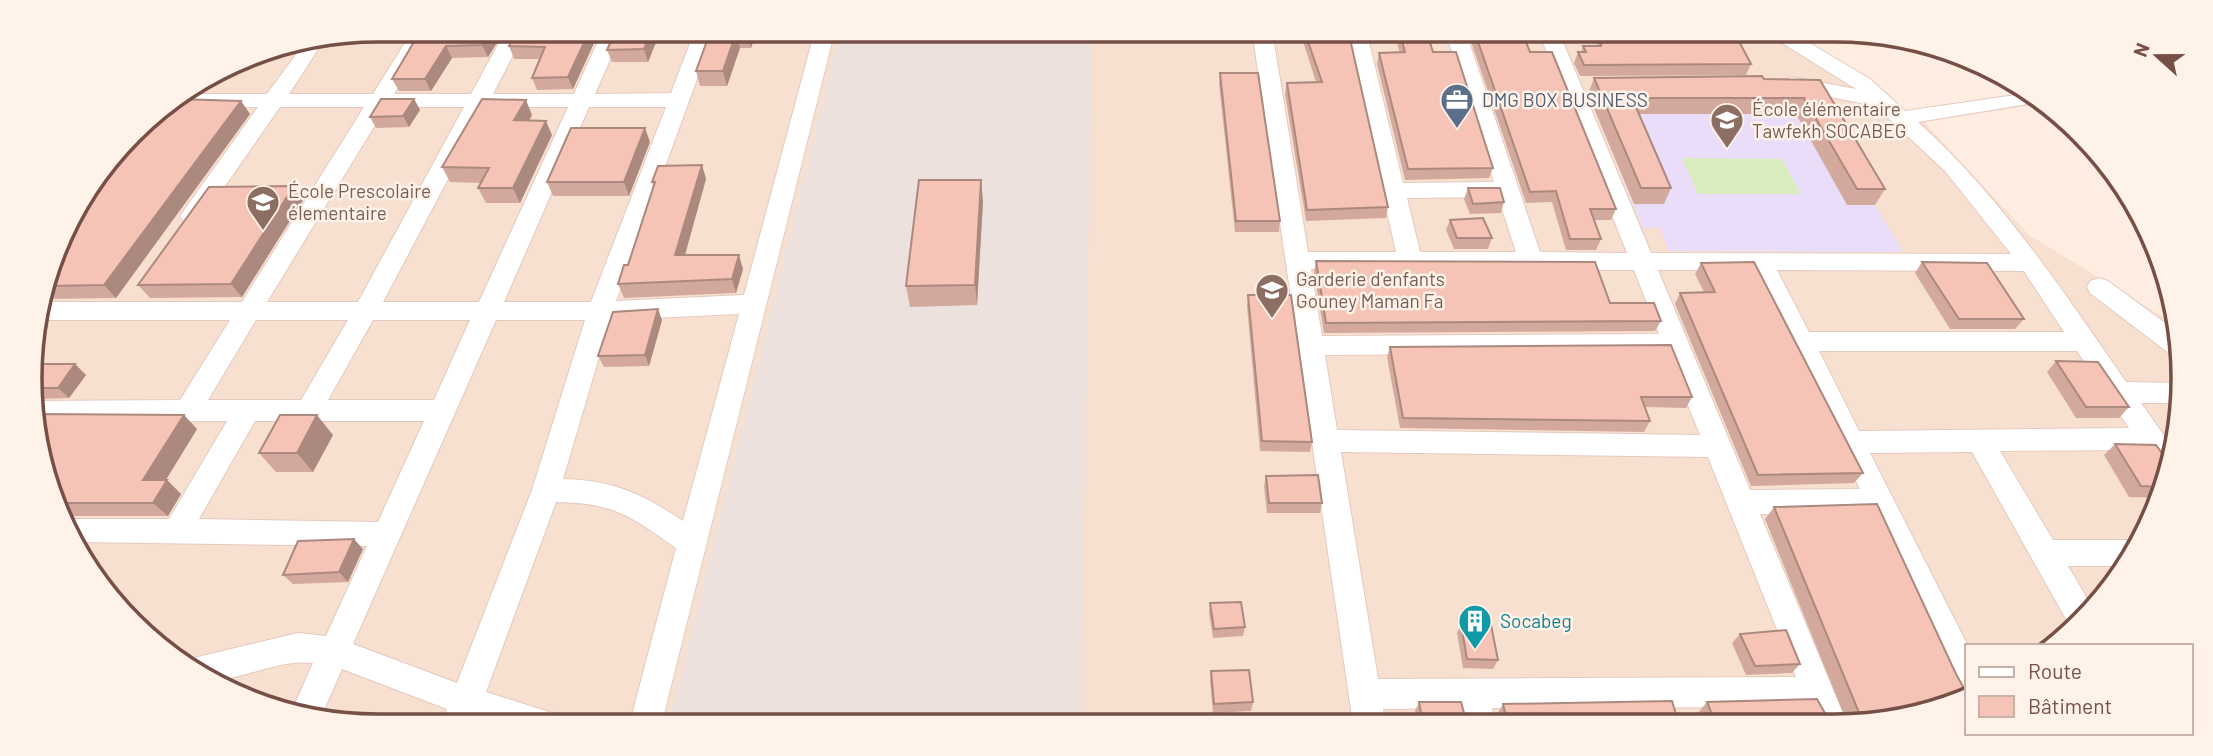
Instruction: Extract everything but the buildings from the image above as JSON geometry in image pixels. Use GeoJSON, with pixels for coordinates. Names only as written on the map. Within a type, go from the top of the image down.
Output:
{"type":"FeatureCollection","features":[{"type":"Feature","properties":{"kind":"street"},"geometry":{"type":"LineString","coordinates":[[187,411],[416,42]]}},
{"type":"Feature","properties":{"kind":"street"},"geometry":{"type":"LineString","coordinates":[[309,410],[366,311],[509,42]]}},
{"type":"Feature","properties":{"kind":"street"},"geometry":{"type":"LineString","coordinates":[[309,707],[608,42]]}},
{"type":"Feature","properties":{"kind":"street"},"geometry":{"type":"LineString","coordinates":[[208,668],[298,648],[334,651],[461,714],[546,490],[600,311],[701,42]]}},
{"type":"Feature","properties":{"kind":"street"},"geometry":{"type":"LineString","coordinates":[[648,714],[822,42]]}},
{"type":"Feature","properties":{"kind":"street"},"geometry":{"type":"LineString","coordinates":[[1264,42],[1366,709],[1476,709],[1818,692]]}},
{"type":"Feature","properties":{"kind":"street"},"geometry":{"type":"LineString","coordinates":[[1359,42],[1410,261]]}},
{"type":"Feature","properties":{"kind":"street"},"geometry":{"type":"LineString","coordinates":[[1459,42],[1531,261]]}},
{"type":"Feature","properties":{"kind":"street"},"geometry":{"type":"LineString","coordinates":[[1553,42],[1827,714]]}},
{"type":"Feature","properties":{"kind":"street"},"geometry":{"type":"LineString","coordinates":[[1798,42],[1863,84],[1953,166],[2031,263],[2162,455]]}},
{"type":"Feature","properties":{"kind":"street"},"geometry":{"type":"LineString","coordinates":[[179,234],[311,48]]}},
{"type":"Feature","properties":{"kind":"street"},"geometry":{"type":"LineString","coordinates":[[1764,83],[1790,83],[1882,101]]}},
{"type":"Feature","properties":{"kind":"street"},"geometry":{"type":"LineString","coordinates":[[1571,85],[1598,85]]}},
{"type":"Feature","properties":{"kind":"street"},"geometry":{"type":"LineString","coordinates":[[188,101],[680,100]]}},
{"type":"Feature","properties":{"kind":"street"},"geometry":{"type":"LineString","coordinates":[[1901,118],[2024,100]]}},
{"type":"Feature","properties":{"kind":"street"},"geometry":{"type":"LineString","coordinates":[[1394,191],[1507,188]]}},
{"type":"Feature","properties":{"kind":"street"},"geometry":{"type":"LineString","coordinates":[[299,189],[324,189]]}},
{"type":"Feature","properties":{"kind":"street"},"geometry":{"type":"LineString","coordinates":[[210,190],[236,190]]}},
{"type":"Feature","properties":{"kind":"street"},"geometry":{"type":"LineString","coordinates":[[1298,260],[2031,263]]}},
{"type":"Feature","properties":{"kind":"street"},"geometry":{"type":"LineString","coordinates":[[1761,262],[1965,672]]}},
{"type":"Feature","properties":{"kind":"street"},"geometry":{"type":"LineString","coordinates":[[2099,287],[2168,339]]}},
{"type":"Feature","properties":{"kind":"street"},"geometry":{"type":"LineString","coordinates":[[124,311],[140,289]]}},
{"type":"Feature","properties":{"kind":"street"},"geometry":{"type":"LineString","coordinates":[[48,311],[600,311],[755,304]]}},
{"type":"Feature","properties":{"kind":"street"},"geometry":{"type":"LineString","coordinates":[[1801,342],[2085,341]]}},
{"type":"Feature","properties":{"kind":"street"},"geometry":{"type":"LineString","coordinates":[[1311,346],[1677,343]]}},
{"type":"Feature","properties":{"kind":"street"},"geometry":{"type":"LineString","coordinates":[[2120,392],[2170,393]]}},
{"type":"Feature","properties":{"kind":"street"},"geometry":{"type":"LineString","coordinates":[[44,411],[442,410]]}},
{"type":"Feature","properties":{"kind":"street"},"geometry":{"type":"LineString","coordinates":[[177,532],[247,411]]}},
{"type":"Feature","properties":{"kind":"street"},"geometry":{"type":"LineString","coordinates":[[1851,442],[2152,439]]}},
{"type":"Feature","properties":{"kind":"street"},"geometry":{"type":"LineString","coordinates":[[1325,441],[1719,446]]}},
{"type":"Feature","properties":{"kind":"street"},"geometry":{"type":"LineString","coordinates":[[1980,441],[2078,611]]}},
{"type":"Feature","properties":{"kind":"street"},"geometry":{"type":"LineString","coordinates":[[546,490],[587,491],[635,503],[692,543]]}},
{"type":"Feature","properties":{"kind":"street"},"geometry":{"type":"LineString","coordinates":[[1742,502],[1880,500]]}},
{"type":"Feature","properties":{"kind":"street"},"geometry":{"type":"LineString","coordinates":[[79,530],[386,534]]}},
{"type":"Feature","properties":{"kind":"street"},"geometry":{"type":"LineString","coordinates":[[2045,554],[2121,553]]}},
{"type":"Feature","properties":{"kind":"shaded area"},"geometry":{"type":"Polygon","coordinates":[[[837,42],[1092,42],[1081,714],[671,714],[837,42]]]}},
{"type":"Feature","properties":{"kind":"shaded area"},"geometry":{"type":"Polygon","coordinates":[[[1797,42],[1924,122],[2029,235],[2166,319],[2170,356],[2170,400],[2165,444],[2153,486],[2136,527],[2102,583],[2073,616],[2041,644],[1965,644],[1965,688],[1901,708],[1857,713],[378,714],[312,708],[249,688],[210,669],[173,645],[125,600],[87,546],[68,507],[48,444],[43,400],[45,334],[60,270],[87,210],[125,156],[173,111],[229,77],[291,53],[356,43],[1797,42]]]}},
{"type":"Feature","properties":{"kind":"shaded area","name":"École élémentaire Tawfekh SOCABEG"},"geometry":{"type":"Polygon","coordinates":[[[1588,92],[1810,93],[1903,252],[1669,251],[1660,228],[1643,228],[1588,92]]]}},
{"type":"Feature","properties":{"kind":"green space"},"geometry":{"type":"Polygon","coordinates":[[[1682,158],[1782,159],[1801,194],[1698,194],[1682,158]]]}},
{"type":"Feature","properties":{"kind":"place","name":"DMG BOX BUSINESS"},"geometry":{"type":"Point","coordinates":[1457,130]}},
{"type":"Feature","properties":{"kind":"place","name":"École élémentaire Tawfekh SOCABEG"},"geometry":{"type":"Point","coordinates":[1727,150]}},
{"type":"Feature","properties":{"kind":"place","name":"École Prescolaire élementaire"},"geometry":{"type":"Point","coordinates":[263,232]}},
{"type":"Feature","properties":{"kind":"place","name":"Garderie d'enfants Gouney Maman Fa"},"geometry":{"type":"Point","coordinates":[1272,320]}},
{"type":"Feature","properties":{"kind":"place","name":"Socabeg"},"geometry":{"type":"Point","coordinates":[1475,651]}}]}
